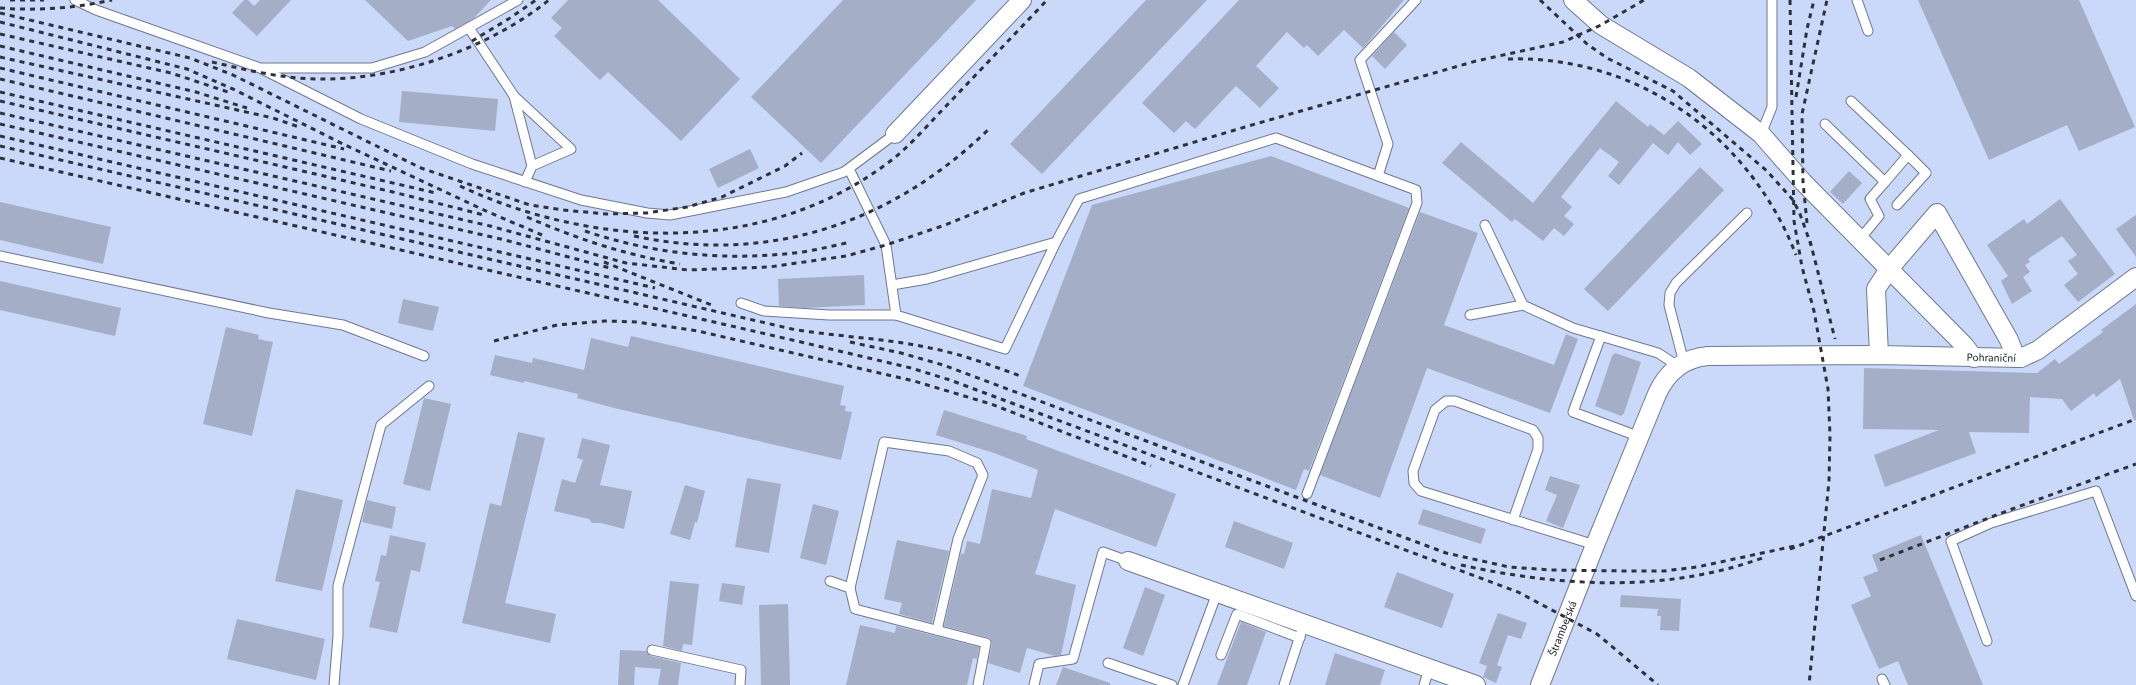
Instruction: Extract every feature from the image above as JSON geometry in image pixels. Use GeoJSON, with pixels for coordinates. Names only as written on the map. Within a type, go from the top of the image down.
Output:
{"type":"FeatureCollection","features":[{"type":"Feature","properties":{"kind":"street"},"geometry":{"type":"LineString","coordinates":[[895,134],[1022,0]]}},
{"type":"Feature","properties":{"kind":"street"},"geometry":{"type":"LineString","coordinates":[[1573,0],[1601,25],[1689,78],[1761,134],[1803,182],[1964,345],[1974,358]]}},
{"type":"Feature","properties":{"kind":"street"},"geometry":{"type":"LineString","coordinates":[[1879,355],[1876,289],[1889,270],[1937,214],[2009,340],[2016,358]]}},
{"type":"Feature","properties":{"kind":"street","name":"Pohraniční"},"geometry":{"type":"LineString","coordinates":[[1681,364],[1696,358],[1708,356],[1822,354],[2016,358],[2032,354],[2038,350],[2136,277]]}},
{"type":"Feature","properties":{"kind":"street","name":"Štramberská"},"geometry":{"type":"LineString","coordinates":[[1540,685],[1584,571],[1664,379],[1681,364]]}},
{"type":"Feature","properties":{"kind":"street"},"geometry":{"type":"LineString","coordinates":[[1128,561],[1217,593],[1302,631],[1426,677],[1473,685]]}},
{"type":"Feature","properties":{"kind":"lane"},"geometry":{"type":"LineString","coordinates":[[75,0],[96,10],[260,68],[361,119],[472,164],[581,200],[647,213],[670,215],[786,192],[844,172],[895,134]]}},
{"type":"Feature","properties":{"kind":"lane"},"geometry":{"type":"LineString","coordinates":[[260,68],[372,68],[425,52],[518,0]]}},
{"type":"Feature","properties":{"kind":"lane"},"geometry":{"type":"LineString","coordinates":[[1378,176],[1388,144],[1360,60],[1416,0]]}},
{"type":"Feature","properties":{"kind":"lane"},"geometry":{"type":"LineString","coordinates":[[1761,134],[1772,107],[1772,0]]}},
{"type":"Feature","properties":{"kind":"lane"},"geometry":{"type":"LineString","coordinates":[[1857,0],[1868,31]]}},
{"type":"Feature","properties":{"kind":"lane"},"geometry":{"type":"LineString","coordinates":[[469,28],[514,96],[571,149],[532,166]]}},
{"type":"Feature","properties":{"kind":"lane"},"geometry":{"type":"LineString","coordinates":[[514,96],[532,166],[525,182]]}},
{"type":"Feature","properties":{"kind":"lane"},"geometry":{"type":"LineString","coordinates":[[1851,102],[1926,173],[1897,205]]}},
{"type":"Feature","properties":{"kind":"lane"},"geometry":{"type":"LineString","coordinates":[[1825,124],[1884,182]]}},
{"type":"Feature","properties":{"kind":"lane"},"geometry":{"type":"LineString","coordinates":[[741,303],[764,311],[829,315],[896,314],[1004,349],[1056,242],[1079,199],[1276,138],[1416,190],[1416,203],[1308,494]]}},
{"type":"Feature","properties":{"kind":"lane"},"geometry":{"type":"LineString","coordinates":[[1860,239],[1879,216],[1870,199],[1908,155]]}},
{"type":"Feature","properties":{"kind":"lane"},"geometry":{"type":"LineString","coordinates":[[849,169],[886,245],[896,314]]}},
{"type":"Feature","properties":{"kind":"lane"},"geometry":{"type":"LineString","coordinates":[[1681,364],[1669,305],[1670,293],[1676,283],[1747,213]]}},
{"type":"Feature","properties":{"kind":"lane"},"geometry":{"type":"LineString","coordinates":[[1485,225],[1523,305]]}},
{"type":"Feature","properties":{"kind":"lane"},"geometry":{"type":"LineString","coordinates":[[892,285],[927,279],[1056,242]]}},
{"type":"Feature","properties":{"kind":"lane"},"geometry":{"type":"LineString","coordinates":[[0,256],[269,312],[343,325],[424,356]]}},
{"type":"Feature","properties":{"kind":"lane"},"geometry":{"type":"LineString","coordinates":[[1470,315],[1523,305],[1573,328],[1658,353],[1681,364]]}},
{"type":"Feature","properties":{"kind":"lane"},"geometry":{"type":"LineString","coordinates":[[1601,336],[1573,412],[1640,437]]}},
{"type":"Feature","properties":{"kind":"lane"},"geometry":{"type":"LineString","coordinates":[[334,685],[338,636],[338,586],[381,425],[429,386]]}},
{"type":"Feature","properties":{"kind":"lane"},"geometry":{"type":"LineString","coordinates":[[1513,520],[1538,450],[1538,438],[1533,430],[1455,401],[1446,401],[1435,410],[1413,471],[1414,483],[1421,491],[1513,520],[1595,545]]}},
{"type":"Feature","properties":{"kind":"lane"},"geometry":{"type":"LineString","coordinates":[[937,630],[958,539],[983,475],[977,463],[949,451],[884,442],[850,588],[855,609],[986,643],[978,685]]}},
{"type":"Feature","properties":{"kind":"lane"},"geometry":{"type":"LineString","coordinates":[[1988,641],[1951,541],[1991,523],[2096,491],[2136,596]]}},
{"type":"Feature","properties":{"kind":"lane"},"geometry":{"type":"LineString","coordinates":[[1034,685],[1039,664],[1073,659],[1103,552],[1128,561]]}},
{"type":"Feature","properties":{"kind":"lane"},"geometry":{"type":"LineString","coordinates":[[830,581],[850,588]]}},
{"type":"Feature","properties":{"kind":"lane"},"geometry":{"type":"LineString","coordinates":[[1183,685],[1217,593]]}},
{"type":"Feature","properties":{"kind":"lane"},"geometry":{"type":"LineString","coordinates":[[1222,655],[1237,614],[1302,631],[1284,685]]}},
{"type":"Feature","properties":{"kind":"lane"},"geometry":{"type":"LineString","coordinates":[[652,650],[741,670],[740,685]]}},
{"type":"Feature","properties":{"kind":"lane"},"geometry":{"type":"LineString","coordinates":[[1108,663],[1172,685]]}},
{"type":"Feature","properties":{"kind":"shaded area"},"geometry":{"type":"Polygon","coordinates":[[[0,0],[2136,0],[2136,685],[0,685],[0,0]]]}},
{"type":"Feature","properties":{"kind":"building"},"geometry":{"type":"Polygon","coordinates":[[[244,0],[248,0],[254,6],[260,0],[291,0],[257,36],[232,13],[244,0]]]}},
{"type":"Feature","properties":{"kind":"building"},"geometry":{"type":"Polygon","coordinates":[[[365,0],[491,0],[474,18],[455,29],[452,26],[408,41],[365,0]]]}},
{"type":"Feature","properties":{"kind":"building"},"geometry":{"type":"Polygon","coordinates":[[[568,0],[658,0],[740,79],[681,141],[608,72],[600,80],[554,36],[562,28],[551,18],[568,0]]]}},
{"type":"Feature","properties":{"kind":"building"},"geometry":{"type":"Polygon","coordinates":[[[843,0],[976,0],[821,163],[751,97],[843,0]]]}},
{"type":"Feature","properties":{"kind":"building"},"geometry":{"type":"Polygon","coordinates":[[[1146,0],[1207,0],[1042,174],[1010,144],[1146,0]]]}},
{"type":"Feature","properties":{"kind":"building"},"geometry":{"type":"Polygon","coordinates":[[[1239,0],[1404,0],[1363,48],[1344,30],[1318,56],[1307,45],[1304,48],[1287,32],[1256,66],[1279,88],[1260,108],[1236,86],[1195,129],[1186,121],[1174,133],[1142,103],[1239,0]]]}},
{"type":"Feature","properties":{"kind":"building"},"geometry":{"type":"Polygon","coordinates":[[[1918,0],[2079,0],[2135,127],[2079,151],[2067,125],[1989,160],[1918,0]]]}},
{"type":"Feature","properties":{"kind":"building"},"geometry":{"type":"Polygon","coordinates":[[[1394,32],[1407,45],[1385,69],[1372,56],[1394,32]]]}},
{"type":"Feature","properties":{"kind":"building"},"geometry":{"type":"Polygon","coordinates":[[[402,91],[498,99],[495,131],[399,122],[402,91]]]}},
{"type":"Feature","properties":{"kind":"building"},"geometry":{"type":"Polygon","coordinates":[[[1616,101],[1648,127],[1650,124],[1664,135],[1678,121],[1702,144],[1690,155],[1678,142],[1668,155],[1653,143],[1619,185],[1608,176],[1619,162],[1600,148],[1561,197],[1572,207],[1564,216],[1574,224],[1564,236],[1554,228],[1543,241],[1515,219],[1512,222],[1442,163],[1461,142],[1533,203],[1616,101]]]}},
{"type":"Feature","properties":{"kind":"building"},"geometry":{"type":"Polygon","coordinates":[[[750,149],[759,168],[718,188],[709,169],[750,149]]]}},
{"type":"Feature","properties":{"kind":"building"},"geometry":{"type":"Polygon","coordinates":[[[1271,156],[1409,208],[1309,471],[1304,469],[1296,490],[1023,386],[1092,205],[1271,156]]]}},
{"type":"Feature","properties":{"kind":"building"},"geometry":{"type":"Polygon","coordinates":[[[1700,167],[1724,190],[1608,311],[1584,289],[1700,167]]]}},
{"type":"Feature","properties":{"kind":"building"},"geometry":{"type":"Polygon","coordinates":[[[1849,171],[1862,183],[1843,204],[1830,192],[1849,171]]]}},
{"type":"Feature","properties":{"kind":"building"},"geometry":{"type":"Polygon","coordinates":[[[2060,199],[2115,274],[2078,302],[2064,285],[2078,274],[2068,261],[2077,255],[2062,236],[2028,259],[2030,262],[2025,265],[2030,272],[2023,277],[2032,291],[2012,304],[2001,281],[2008,276],[1987,245],[2024,219],[2027,224],[2060,199]]]}},
{"type":"Feature","properties":{"kind":"building"},"geometry":{"type":"Polygon","coordinates":[[[0,202],[111,227],[103,264],[0,240],[0,202]]]}},
{"type":"Feature","properties":{"kind":"building"},"geometry":{"type":"Polygon","coordinates":[[[1420,212],[1478,233],[1444,325],[1554,365],[1566,334],[1578,339],[1550,413],[1427,368],[1380,498],[1320,475],[1420,212]]]}},
{"type":"Feature","properties":{"kind":"building"},"geometry":{"type":"Polygon","coordinates":[[[2136,215],[2136,257],[2116,229],[2136,215]]]}},
{"type":"Feature","properties":{"kind":"building"},"geometry":{"type":"Polygon","coordinates":[[[864,275],[865,305],[805,308],[779,306],[778,279],[864,275]]]}},
{"type":"Feature","properties":{"kind":"building"},"geometry":{"type":"Polygon","coordinates":[[[0,281],[121,308],[115,336],[0,310],[0,281]]]}},
{"type":"Feature","properties":{"kind":"building"},"geometry":{"type":"Polygon","coordinates":[[[403,299],[439,307],[433,331],[398,323],[403,299]]]}},
{"type":"Feature","properties":{"kind":"building"},"geometry":{"type":"Polygon","coordinates":[[[2136,304],[2136,420],[2134,420],[2120,379],[2096,397],[2094,393],[2071,411],[2062,399],[2030,397],[2029,433],[1969,432],[1976,453],[1885,487],[1874,455],[1939,430],[1863,429],[1864,368],[2037,373],[2055,359],[2059,364],[2103,332],[2101,330],[2136,304]]]}},
{"type":"Feature","properties":{"kind":"building"},"geometry":{"type":"Polygon","coordinates":[[[226,327],[259,335],[258,339],[273,342],[252,436],[203,424],[226,327]]]}},
{"type":"Feature","properties":{"kind":"building"},"geometry":{"type":"Polygon","coordinates":[[[631,336],[844,386],[840,405],[846,406],[845,411],[852,412],[841,460],[614,408],[577,398],[578,394],[524,381],[524,383],[490,375],[495,355],[532,363],[533,358],[584,370],[591,338],[628,347],[631,336]]]}},
{"type":"Feature","properties":{"kind":"building"},"geometry":{"type":"Polygon","coordinates":[[[1615,353],[1641,362],[1624,413],[1621,416],[1595,406],[1612,356],[1615,353]]]}},
{"type":"Feature","properties":{"kind":"building"},"geometry":{"type":"Polygon","coordinates":[[[424,398],[451,404],[430,491],[403,484],[424,398]]]}},
{"type":"Feature","properties":{"kind":"building"},"geometry":{"type":"Polygon","coordinates":[[[944,410],[1027,436],[1026,439],[1176,494],[1156,547],[1055,509],[1035,574],[1076,585],[1061,655],[1055,656],[1027,648],[1020,673],[988,663],[992,644],[990,638],[944,626],[961,553],[964,554],[967,541],[980,544],[992,489],[1031,498],[1038,470],[994,453],[936,435],[944,410]]]}},
{"type":"Feature","properties":{"kind":"building"},"geometry":{"type":"Polygon","coordinates":[[[518,432],[545,438],[505,603],[556,614],[550,643],[462,623],[490,503],[501,506],[518,432]]]}},
{"type":"Feature","properties":{"kind":"building"},"geometry":{"type":"Polygon","coordinates":[[[582,438],[610,445],[600,485],[632,491],[624,529],[601,523],[592,523],[589,519],[554,511],[562,479],[575,483],[583,460],[577,458],[582,438]]]}},
{"type":"Feature","properties":{"kind":"building"},"geometry":{"type":"Polygon","coordinates":[[[1550,476],[1580,485],[1563,528],[1546,521],[1557,495],[1545,490],[1550,476]]]}},
{"type":"Feature","properties":{"kind":"building"},"geometry":{"type":"Polygon","coordinates":[[[747,478],[781,484],[769,553],[735,547],[747,478]]]}},
{"type":"Feature","properties":{"kind":"building"},"geometry":{"type":"Polygon","coordinates":[[[685,485],[705,491],[697,523],[695,522],[690,540],[670,534],[685,485]]]}},
{"type":"Feature","properties":{"kind":"building"},"geometry":{"type":"Polygon","coordinates":[[[296,489],[343,500],[322,591],[275,581],[296,489]]]}},
{"type":"Feature","properties":{"kind":"building"},"geometry":{"type":"Polygon","coordinates":[[[367,500],[396,507],[392,529],[362,522],[367,500]]]}},
{"type":"Feature","properties":{"kind":"building"},"geometry":{"type":"Polygon","coordinates":[[[813,504],[839,511],[826,565],[800,558],[813,504]]]}},
{"type":"Feature","properties":{"kind":"building"},"geometry":{"type":"Polygon","coordinates":[[[1423,509],[1486,529],[1481,544],[1418,524],[1423,509]]]}},
{"type":"Feature","properties":{"kind":"building"},"geometry":{"type":"Polygon","coordinates":[[[1234,521],[1293,543],[1284,569],[1225,547],[1234,521]]]}},
{"type":"Feature","properties":{"kind":"building"},"geometry":{"type":"Polygon","coordinates":[[[390,535],[426,543],[420,572],[411,570],[397,633],[369,627],[380,582],[375,581],[381,555],[386,556],[390,535]]]}},
{"type":"Feature","properties":{"kind":"building"},"geometry":{"type":"Polygon","coordinates":[[[1921,535],[1983,685],[1908,685],[1898,661],[1879,669],[1851,605],[1871,596],[1863,577],[1878,571],[1872,555],[1921,535]]]}},
{"type":"Feature","properties":{"kind":"building"},"geometry":{"type":"Polygon","coordinates":[[[897,540],[949,551],[932,623],[899,614],[902,603],[884,599],[897,540]]]}},
{"type":"Feature","properties":{"kind":"building"},"geometry":{"type":"Polygon","coordinates":[[[1397,572],[1454,594],[1442,628],[1384,607],[1397,572]]]}},
{"type":"Feature","properties":{"kind":"building"},"geometry":{"type":"Polygon","coordinates":[[[670,581],[699,584],[692,645],[683,644],[682,651],[663,646],[670,581]]]}},
{"type":"Feature","properties":{"kind":"building"},"geometry":{"type":"Polygon","coordinates":[[[722,583],[745,586],[742,605],[719,601],[722,583]]]}},
{"type":"Feature","properties":{"kind":"building"},"geometry":{"type":"Polygon","coordinates":[[[1145,587],[1165,595],[1143,656],[1123,648],[1145,587]]]}},
{"type":"Feature","properties":{"kind":"building"},"geometry":{"type":"Polygon","coordinates":[[[1621,595],[1681,599],[1679,631],[1660,630],[1661,616],[1657,616],[1658,609],[1620,607],[1621,595]]]}},
{"type":"Feature","properties":{"kind":"building"},"geometry":{"type":"Polygon","coordinates":[[[788,604],[790,685],[761,685],[759,605],[788,604]]]}},
{"type":"Feature","properties":{"kind":"building"},"geometry":{"type":"Polygon","coordinates":[[[1498,613],[1527,623],[1521,639],[1508,635],[1497,665],[1502,667],[1496,683],[1483,677],[1487,666],[1479,663],[1498,613]]]}},
{"type":"Feature","properties":{"kind":"building"},"geometry":{"type":"Polygon","coordinates":[[[237,619],[325,639],[316,680],[227,659],[237,619]]]}},
{"type":"Feature","properties":{"kind":"building"},"geometry":{"type":"Polygon","coordinates":[[[1241,622],[1266,632],[1247,685],[1217,685],[1241,622]]]}},
{"type":"Feature","properties":{"kind":"building"},"geometry":{"type":"Polygon","coordinates":[[[860,625],[895,633],[896,626],[979,647],[977,659],[973,658],[967,685],[846,685],[860,625]]]}},
{"type":"Feature","properties":{"kind":"building"},"geometry":{"type":"Polygon","coordinates":[[[620,650],[646,651],[651,656],[681,663],[678,685],[658,685],[661,669],[635,667],[634,685],[618,685],[620,650]]]}},
{"type":"Feature","properties":{"kind":"building"},"geometry":{"type":"Polygon","coordinates":[[[1335,653],[1385,670],[1380,685],[1325,685],[1335,653]]]}},
{"type":"Feature","properties":{"kind":"building"},"geometry":{"type":"Polygon","coordinates":[[[1063,667],[1110,683],[1110,685],[1056,685],[1063,667]]]}},
{"type":"Feature","properties":{"kind":"railway"},"geometry":{"type":"LineString","coordinates":[[10,0],[44,0]]}},
{"type":"Feature","properties":{"kind":"railway"},"geometry":{"type":"LineString","coordinates":[[0,8],[56,8],[112,0]]}},
{"type":"Feature","properties":{"kind":"railway"},"geometry":{"type":"LineString","coordinates":[[472,41],[536,0]]}},
{"type":"Feature","properties":{"kind":"railway"},"geometry":{"type":"LineString","coordinates":[[212,62],[266,74],[306,79],[350,78],[380,74],[411,67],[470,47],[525,18],[549,0]]}},
{"type":"Feature","properties":{"kind":"railway"},"geometry":{"type":"LineString","coordinates":[[460,186],[513,207],[568,222],[625,231],[681,233],[738,227],[792,213],[844,191],[893,159],[916,138],[1047,0]]}},
{"type":"Feature","properties":{"kind":"railway"},"geometry":{"type":"LineString","coordinates":[[1540,0],[1587,44],[1607,58],[1673,91],[1767,171],[1793,200],[1800,214],[1811,245]]}},
{"type":"Feature","properties":{"kind":"railway"},"geometry":{"type":"LineString","coordinates":[[0,113],[490,226],[626,263],[688,270],[769,267],[846,256],[886,245],[945,225],[1024,193],[1245,127],[1476,61],[1563,42],[1601,25],[1644,0]]}},
{"type":"Feature","properties":{"kind":"railway"},"geometry":{"type":"LineString","coordinates":[[1790,0],[1794,221],[1802,267],[1814,311],[1828,389],[1830,435],[1829,481],[1809,685]]}},
{"type":"Feature","properties":{"kind":"railway"},"geometry":{"type":"LineString","coordinates":[[1796,97],[1807,29],[1814,0]]}},
{"type":"Feature","properties":{"kind":"railway"},"geometry":{"type":"LineString","coordinates":[[1807,223],[1803,182],[1802,114],[1827,0]]}},
{"type":"Feature","properties":{"kind":"railway"},"geometry":{"type":"LineString","coordinates":[[0,13],[190,58],[233,75],[421,168],[530,205],[607,214],[647,213],[687,207],[722,197],[785,166],[802,153]]}},
{"type":"Feature","properties":{"kind":"railway"},"geometry":{"type":"LineString","coordinates":[[0,22],[187,69],[233,89],[343,144],[486,211],[542,235]]}},
{"type":"Feature","properties":{"kind":"railway"},"geometry":{"type":"LineString","coordinates":[[0,34],[171,73],[231,93]]}},
{"type":"Feature","properties":{"kind":"railway"},"geometry":{"type":"LineString","coordinates":[[0,46],[196,92],[247,108]]}},
{"type":"Feature","properties":{"kind":"railway"},"geometry":{"type":"LineString","coordinates":[[0,57],[273,118],[299,127]]}},
{"type":"Feature","properties":{"kind":"railway"},"geometry":{"type":"LineString","coordinates":[[1508,59],[1556,61],[1601,71],[1644,88],[1683,111],[1719,140],[1750,174],[1776,212],[1796,255]]}},
{"type":"Feature","properties":{"kind":"railway"},"geometry":{"type":"LineString","coordinates":[[0,68],[344,149]]}},
{"type":"Feature","properties":{"kind":"railway"},"geometry":{"type":"LineString","coordinates":[[0,79],[391,171]]}},
{"type":"Feature","properties":{"kind":"railway"},"geometry":{"type":"LineString","coordinates":[[0,92],[436,193]]}},
{"type":"Feature","properties":{"kind":"railway"},"geometry":{"type":"LineString","coordinates":[[0,101],[393,192],[484,215]]}},
{"type":"Feature","properties":{"kind":"railway"},"geometry":{"type":"LineString","coordinates":[[0,124],[505,240],[610,268]]}},
{"type":"Feature","properties":{"kind":"railway"},"geometry":{"type":"LineString","coordinates":[[634,236],[684,244],[733,245],[781,240],[827,228],[871,211],[913,189],[953,160],[991,127]]}},
{"type":"Feature","properties":{"kind":"railway"},"geometry":{"type":"LineString","coordinates":[[0,136],[655,288]]}},
{"type":"Feature","properties":{"kind":"railway"},"geometry":{"type":"LineString","coordinates":[[0,146],[792,329],[896,342],[942,351],[1023,377]]}},
{"type":"Feature","properties":{"kind":"railway"},"geometry":{"type":"LineString","coordinates":[[0,158],[801,342],[911,368],[950,380],[1518,592],[1597,634],[1658,685]]}},
{"type":"Feature","properties":{"kind":"railway"},"geometry":{"type":"LineString","coordinates":[[527,217],[583,239],[621,251],[680,264]]}},
{"type":"Feature","properties":{"kind":"railway"},"geometry":{"type":"LineString","coordinates":[[585,231],[636,245],[688,254],[715,256],[794,253],[851,242]]}},
{"type":"Feature","properties":{"kind":"railway"},"geometry":{"type":"LineString","coordinates":[[1810,241],[1835,339]]}},
{"type":"Feature","properties":{"kind":"railway"},"geometry":{"type":"LineString","coordinates":[[604,262],[714,306]]}},
{"type":"Feature","properties":{"kind":"railway"},"geometry":{"type":"LineString","coordinates":[[494,341],[557,325],[605,321],[637,322],[698,331],[914,381],[991,404],[1151,466]]}},
{"type":"Feature","properties":{"kind":"railway"},"geometry":{"type":"LineString","coordinates":[[850,342],[901,353],[943,365],[1446,553],[1509,567],[1551,570],[1664,571],[1697,567],[1795,546]]}},
{"type":"Feature","properties":{"kind":"railway"},"geometry":{"type":"LineString","coordinates":[[1790,549],[2136,419]]}},
{"type":"Feature","properties":{"kind":"railway"},"geometry":{"type":"LineString","coordinates":[[1880,560],[2012,509],[2136,464]]}},
{"type":"Feature","properties":{"kind":"railway"},"geometry":{"type":"LineString","coordinates":[[1461,565],[1537,578],[1576,582],[1614,583],[1691,577],[1728,569],[1765,557]]}}]}
